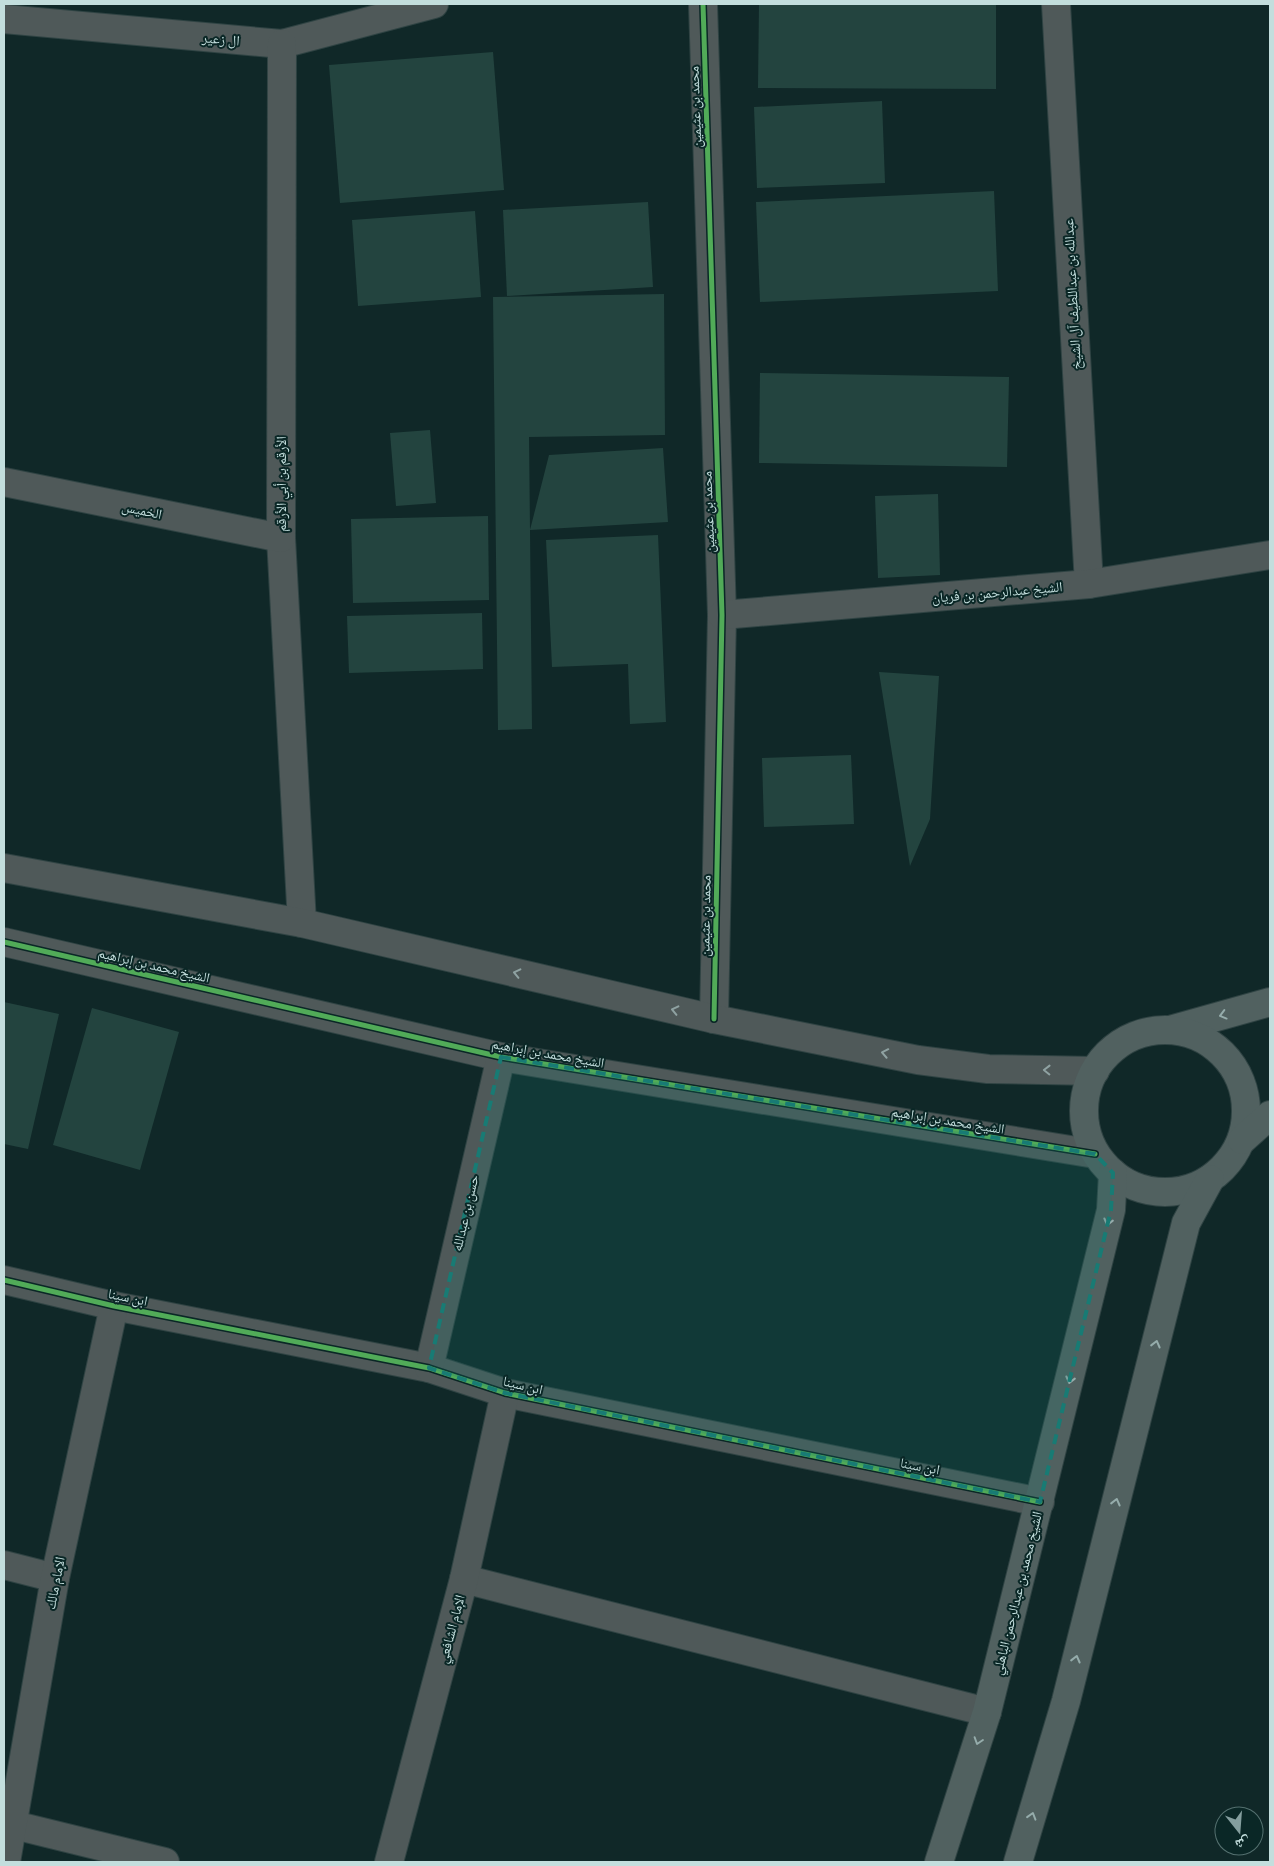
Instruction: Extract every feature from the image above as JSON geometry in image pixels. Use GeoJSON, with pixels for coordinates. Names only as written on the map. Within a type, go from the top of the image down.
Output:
{"type":"FeatureCollection","features":[{"type":"Feature","properties":{"kind":"main road"},"geometry":{"type":"LineString","coordinates":[[1270,1002],[1167,1030],[1143,1033],[1120,1044],[1102,1060],[1095,1071],[1084,1106],[1086,1131],[1104,1164],[1135,1187],[1160,1192],[1186,1190],[1210,1179],[1229,1162],[1242,1140],[1270,1116]]}},
{"type":"Feature","properties":{"kind":"main road"},"geometry":{"type":"LineString","coordinates":[[1167,1030],[1193,1034],[1215,1047],[1233,1066],[1244,1089],[1247,1114],[1242,1140]]}},
{"type":"Feature","properties":{"kind":"main road","name":"الشيخ محمد بن عبدالرحمن الباهلي"},"geometry":{"type":"LineString","coordinates":[[939,1862],[987,1712],[1111,1210],[1104,1164]]}},
{"type":"Feature","properties":{"kind":"main road"},"geometry":{"type":"LineString","coordinates":[[1018,1862],[1066,1701],[1186,1223],[1210,1179]]}},
{"type":"Feature","properties":{"kind":"street","name":"ال زعير"},"geometry":{"type":"LineString","coordinates":[[4,19],[282,44],[434,4]]}},
{"type":"Feature","properties":{"kind":"street","name":"محمد بن عثيمين"},"geometry":{"type":"LineString","coordinates":[[703,4],[722,615],[714,1019]]}},
{"type":"Feature","properties":{"kind":"street","name":"عبدالله بن عبداللطيف آل الشيخ"},"geometry":{"type":"LineString","coordinates":[[1056,4],[1089,584]]}},
{"type":"Feature","properties":{"kind":"street","name":"الأرقم بن أبي الأرقم"},"geometry":{"type":"LineString","coordinates":[[282,44],[281,538],[302,923]]}},
{"type":"Feature","properties":{"kind":"street","name":"الخميس"},"geometry":{"type":"LineString","coordinates":[[4,482],[281,538]]}},
{"type":"Feature","properties":{"kind":"street","name":"الشيخ عبدالرحمن بن فريان"},"geometry":{"type":"LineString","coordinates":[[722,615],[1089,584],[1270,555]]}},
{"type":"Feature","properties":{"kind":"street"},"geometry":{"type":"LineString","coordinates":[[4,868],[302,923],[714,1019],[918,1060],[988,1069],[1095,1071]]}},
{"type":"Feature","properties":{"kind":"street","name":"الشيخ محمد بن إبراهيم"},"geometry":{"type":"LineString","coordinates":[[4,942],[501,1057],[1104,1164]]}},
{"type":"Feature","properties":{"kind":"street","name":"حسن بن عبدالله"},"geometry":{"type":"LineString","coordinates":[[429,1368],[501,1057]]}},
{"type":"Feature","properties":{"kind":"street","name":"ابن سينا"},"geometry":{"type":"LineString","coordinates":[[4,1280],[114,1306],[429,1368],[505,1393],[1040,1502]]}},
{"type":"Feature","properties":{"kind":"street","name":"الإمام مالك"},"geometry":{"type":"LineString","coordinates":[[6,1862],[14,1825],[55,1578],[114,1306]]}},
{"type":"Feature","properties":{"kind":"street","name":"الإمام الشافعي"},"geometry":{"type":"LineString","coordinates":[[389,1862],[464,1579],[505,1393]]}},
{"type":"Feature","properties":{"kind":"street"},"geometry":{"type":"LineString","coordinates":[[4,1565],[55,1578]]}},
{"type":"Feature","properties":{"kind":"street"},"geometry":{"type":"LineString","coordinates":[[464,1579],[987,1712]]}},
{"type":"Feature","properties":{"kind":"street"},"geometry":{"type":"LineString","coordinates":[[14,1825],[126,1858],[166,1862]]}},
{"type":"Feature","properties":{"kind":"highlighted area"},"geometry":{"type":"Polygon","coordinates":[[[501,1057],[1095,1154],[1113,1173],[1111,1210],[1040,1502],[505,1393],[429,1368],[501,1057]]]}},
{"type":"Feature","properties":{"kind":"building"},"geometry":{"type":"Polygon","coordinates":[[[759,4],[996,4],[996,89],[758,88],[759,4]]]}},
{"type":"Feature","properties":{"kind":"building"},"geometry":{"type":"Polygon","coordinates":[[[493,52],[504,190],[340,203],[329,65],[493,52]]]}},
{"type":"Feature","properties":{"kind":"building"},"geometry":{"type":"Polygon","coordinates":[[[882,101],[885,183],[757,188],[754,107],[882,101]]]}},
{"type":"Feature","properties":{"kind":"building"},"geometry":{"type":"Polygon","coordinates":[[[994,191],[998,291],[760,302],[756,202],[994,191]]]}},
{"type":"Feature","properties":{"kind":"building"},"geometry":{"type":"Polygon","coordinates":[[[648,202],[653,287],[507,296],[503,210],[648,202]]]}},
{"type":"Feature","properties":{"kind":"building"},"geometry":{"type":"Polygon","coordinates":[[[475,211],[481,297],[358,306],[352,220],[475,211]]]}},
{"type":"Feature","properties":{"kind":"building"},"geometry":{"type":"Polygon","coordinates":[[[664,294],[665,435],[529,437],[532,729],[498,730],[493,297],[664,294]]]}},
{"type":"Feature","properties":{"kind":"building"},"geometry":{"type":"Polygon","coordinates":[[[760,373],[1009,377],[1007,467],[759,463],[760,373]]]}},
{"type":"Feature","properties":{"kind":"building"},"geometry":{"type":"Polygon","coordinates":[[[430,430],[436,503],[396,506],[390,433],[430,430]]]}},
{"type":"Feature","properties":{"kind":"building"},"geometry":{"type":"Polygon","coordinates":[[[663,448],[668,522],[530,530],[549,455],[663,448]]]}},
{"type":"Feature","properties":{"kind":"building"},"geometry":{"type":"Polygon","coordinates":[[[938,494],[940,575],[878,578],[875,496],[938,494]]]}},
{"type":"Feature","properties":{"kind":"building"},"geometry":{"type":"Polygon","coordinates":[[[488,516],[489,600],[353,603],[351,519],[488,516]]]}},
{"type":"Feature","properties":{"kind":"building"},"geometry":{"type":"Polygon","coordinates":[[[658,535],[666,722],[630,724],[628,664],[552,667],[546,540],[658,535]]]}},
{"type":"Feature","properties":{"kind":"building"},"geometry":{"type":"Polygon","coordinates":[[[482,613],[483,669],[349,673],[347,616],[482,613]]]}},
{"type":"Feature","properties":{"kind":"building"},"geometry":{"type":"Polygon","coordinates":[[[879,672],[939,676],[930,819],[910,866],[879,672]]]}},
{"type":"Feature","properties":{"kind":"building"},"geometry":{"type":"Polygon","coordinates":[[[851,755],[854,824],[764,827],[762,758],[851,755]]]}},
{"type":"Feature","properties":{"kind":"building"},"geometry":{"type":"Polygon","coordinates":[[[4,1002],[59,1014],[28,1149],[4,1144],[4,1002]]]}},
{"type":"Feature","properties":{"kind":"building"},"geometry":{"type":"Polygon","coordinates":[[[92,1008],[179,1032],[140,1170],[53,1145],[92,1008]]]}},
{"type":"Feature","properties":{"kind":"cycle path"},"geometry":{"type":"LineString","coordinates":[[703,4],[722,615],[714,1019]]}},
{"type":"Feature","properties":{"kind":"cycle path"},"geometry":{"type":"LineString","coordinates":[[4,942],[501,1057],[1095,1154]]}},
{"type":"Feature","properties":{"kind":"cycle path"},"geometry":{"type":"LineString","coordinates":[[4,1280],[114,1306],[429,1368],[505,1393],[1040,1502]]}}]}
